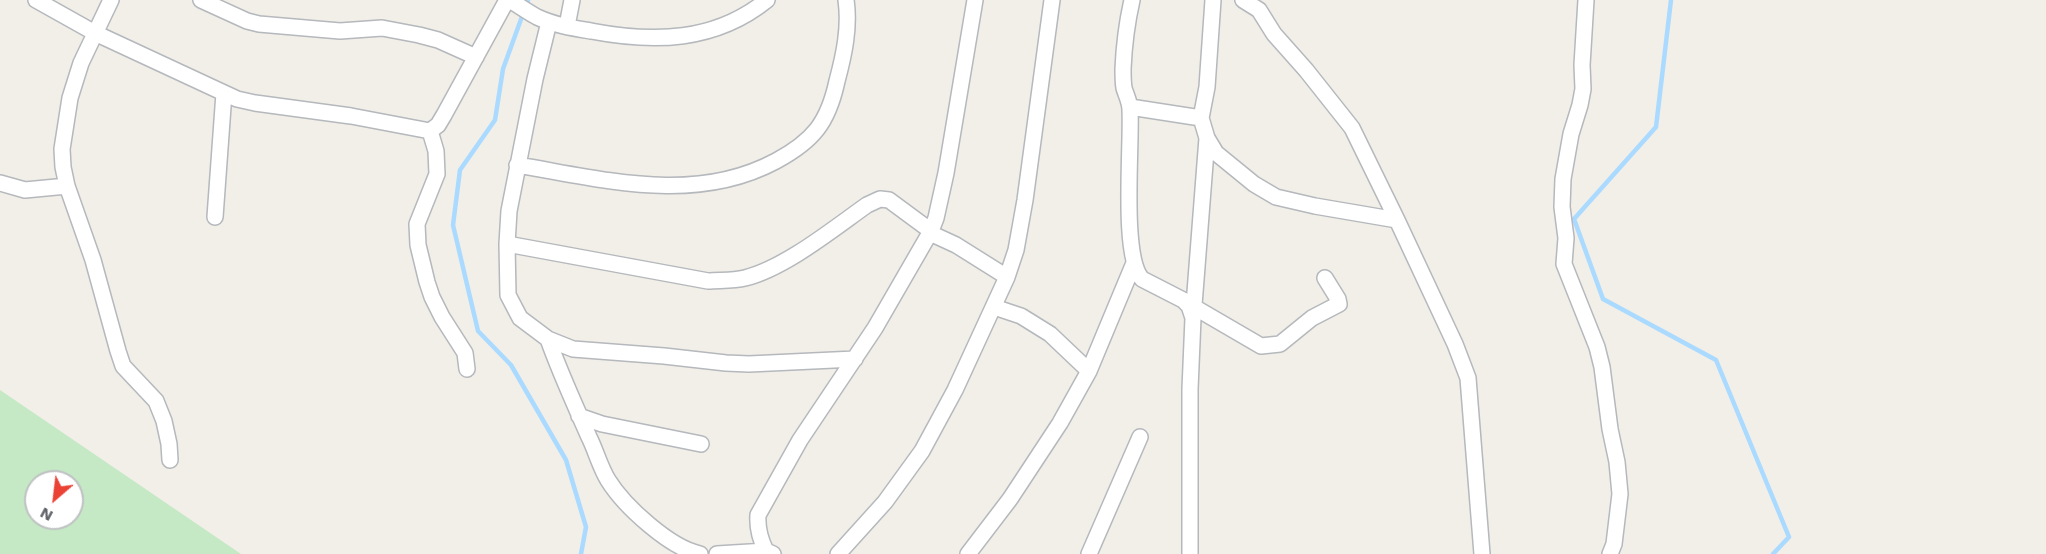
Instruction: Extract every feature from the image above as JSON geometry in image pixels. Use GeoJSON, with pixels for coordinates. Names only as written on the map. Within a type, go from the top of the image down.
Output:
{"type":"FeatureCollection","features":[{"type":"Feature","properties":{"kind":"street"},"geometry":{"type":"LineString","coordinates":[[36,0],[95,33],[224,93],[255,103],[351,116],[430,131],[438,125],[444,115],[508,0],[543,19],[567,26],[641,38],[683,36],[708,31],[747,15],[763,2]]}},
{"type":"Feature","properties":{"kind":"street"},"geometry":{"type":"LineString","coordinates":[[111,0],[81,63],[69,105],[62,149],[63,167],[67,186],[93,260],[117,351],[123,366],[156,401],[164,421],[170,460]]}},
{"type":"Feature","properties":{"kind":"street"},"geometry":{"type":"LineString","coordinates":[[201,0],[247,21],[259,24],[340,31],[382,28],[419,34],[476,57]]}},
{"type":"Feature","properties":{"kind":"street"},"geometry":{"type":"LineString","coordinates":[[567,26],[572,0]]}},
{"type":"Feature","properties":{"kind":"street"},"geometry":{"type":"LineString","coordinates":[[517,165],[589,177],[681,187],[727,180],[759,170],[795,151],[806,142],[817,131],[826,115],[835,93],[843,52],[847,20],[846,0]]}},
{"type":"Feature","properties":{"kind":"street"},"geometry":{"type":"LineString","coordinates":[[717,554],[766,553],[757,525],[758,515],[800,440],[898,291],[931,232],[946,173],[975,0]]}},
{"type":"Feature","properties":{"kind":"street"},"geometry":{"type":"LineString","coordinates":[[838,554],[885,502],[922,451],[955,390],[1007,277],[1016,250],[1025,200],[1052,0]]}},
{"type":"Feature","properties":{"kind":"street"},"geometry":{"type":"LineString","coordinates":[[1132,0],[1123,72],[1124,87],[1130,107],[1131,249],[1138,275],[1183,300],[1194,313],[1261,346],[1280,344],[1312,318],[1339,304],[1338,298],[1325,278]]}},
{"type":"Feature","properties":{"kind":"street"},"geometry":{"type":"LineString","coordinates":[[1213,0],[1207,87],[1201,118],[1207,138],[1216,153],[1254,184],[1276,197],[1307,205],[1397,219]]}},
{"type":"Feature","properties":{"kind":"street"},"geometry":{"type":"LineString","coordinates":[[1243,0],[1259,10],[1274,34],[1352,128],[1455,344],[1468,378],[1482,554]]}},
{"type":"Feature","properties":{"kind":"street"},"geometry":{"type":"LineString","coordinates":[[1586,0],[1582,65],[1583,89],[1571,134],[1563,179],[1562,207],[1566,237],[1564,264],[1597,347],[1602,367],[1620,494],[1614,544],[1610,554]]}},
{"type":"Feature","properties":{"kind":"street"},"geometry":{"type":"LineString","coordinates":[[543,19],[535,79],[517,165],[507,244],[508,295],[520,318],[548,339],[573,349],[726,363],[855,359]]}},
{"type":"Feature","properties":{"kind":"street"},"geometry":{"type":"LineString","coordinates":[[215,217],[224,93]]}},
{"type":"Feature","properties":{"kind":"street"},"geometry":{"type":"LineString","coordinates":[[1130,107],[1201,118]]}},
{"type":"Feature","properties":{"kind":"street"},"geometry":{"type":"LineString","coordinates":[[430,131],[436,151],[437,174],[417,224],[418,245],[427,282],[442,317],[465,353],[467,369]]}},
{"type":"Feature","properties":{"kind":"street"},"geometry":{"type":"LineString","coordinates":[[1190,554],[1190,388],[1207,138]]}},
{"type":"Feature","properties":{"kind":"street"},"geometry":{"type":"LineString","coordinates":[[0,183],[25,190],[67,186]]}},
{"type":"Feature","properties":{"kind":"street"},"geometry":{"type":"LineString","coordinates":[[507,244],[708,281],[732,280],[761,272],[790,257],[880,199],[889,200],[931,232],[1007,277]]}},
{"type":"Feature","properties":{"kind":"street"},"geometry":{"type":"LineString","coordinates":[[968,554],[1025,477],[1060,423],[1089,371],[1134,263]]}},
{"type":"Feature","properties":{"kind":"street"},"geometry":{"type":"LineString","coordinates":[[994,307],[1021,316],[1050,334],[1089,371]]}},
{"type":"Feature","properties":{"kind":"street"},"geometry":{"type":"LineString","coordinates":[[548,339],[561,375],[607,479],[618,494],[644,520],[669,540],[700,554]]}},
{"type":"Feature","properties":{"kind":"street"},"geometry":{"type":"LineString","coordinates":[[579,416],[602,424],[701,444]]}},
{"type":"Feature","properties":{"kind":"street"},"geometry":{"type":"LineString","coordinates":[[1089,554],[1140,437]]}},
{"type":"Feature","properties":{"kind":"green space"},"geometry":{"type":"Polygon","coordinates":[[[0,390],[241,554],[0,554],[0,390]]]}},
{"type":"Feature","properties":{"kind":"waterway"},"geometry":{"type":"LineString","coordinates":[[528,0],[503,69],[495,120],[460,170],[453,225],[478,331],[511,365],[566,460],[586,527],[581,554]]}},
{"type":"Feature","properties":{"kind":"waterway"},"geometry":{"type":"LineString","coordinates":[[1671,0],[1656,127],[1574,219],[1603,299],[1716,360],[1789,537],[1773,554]]}}]}
